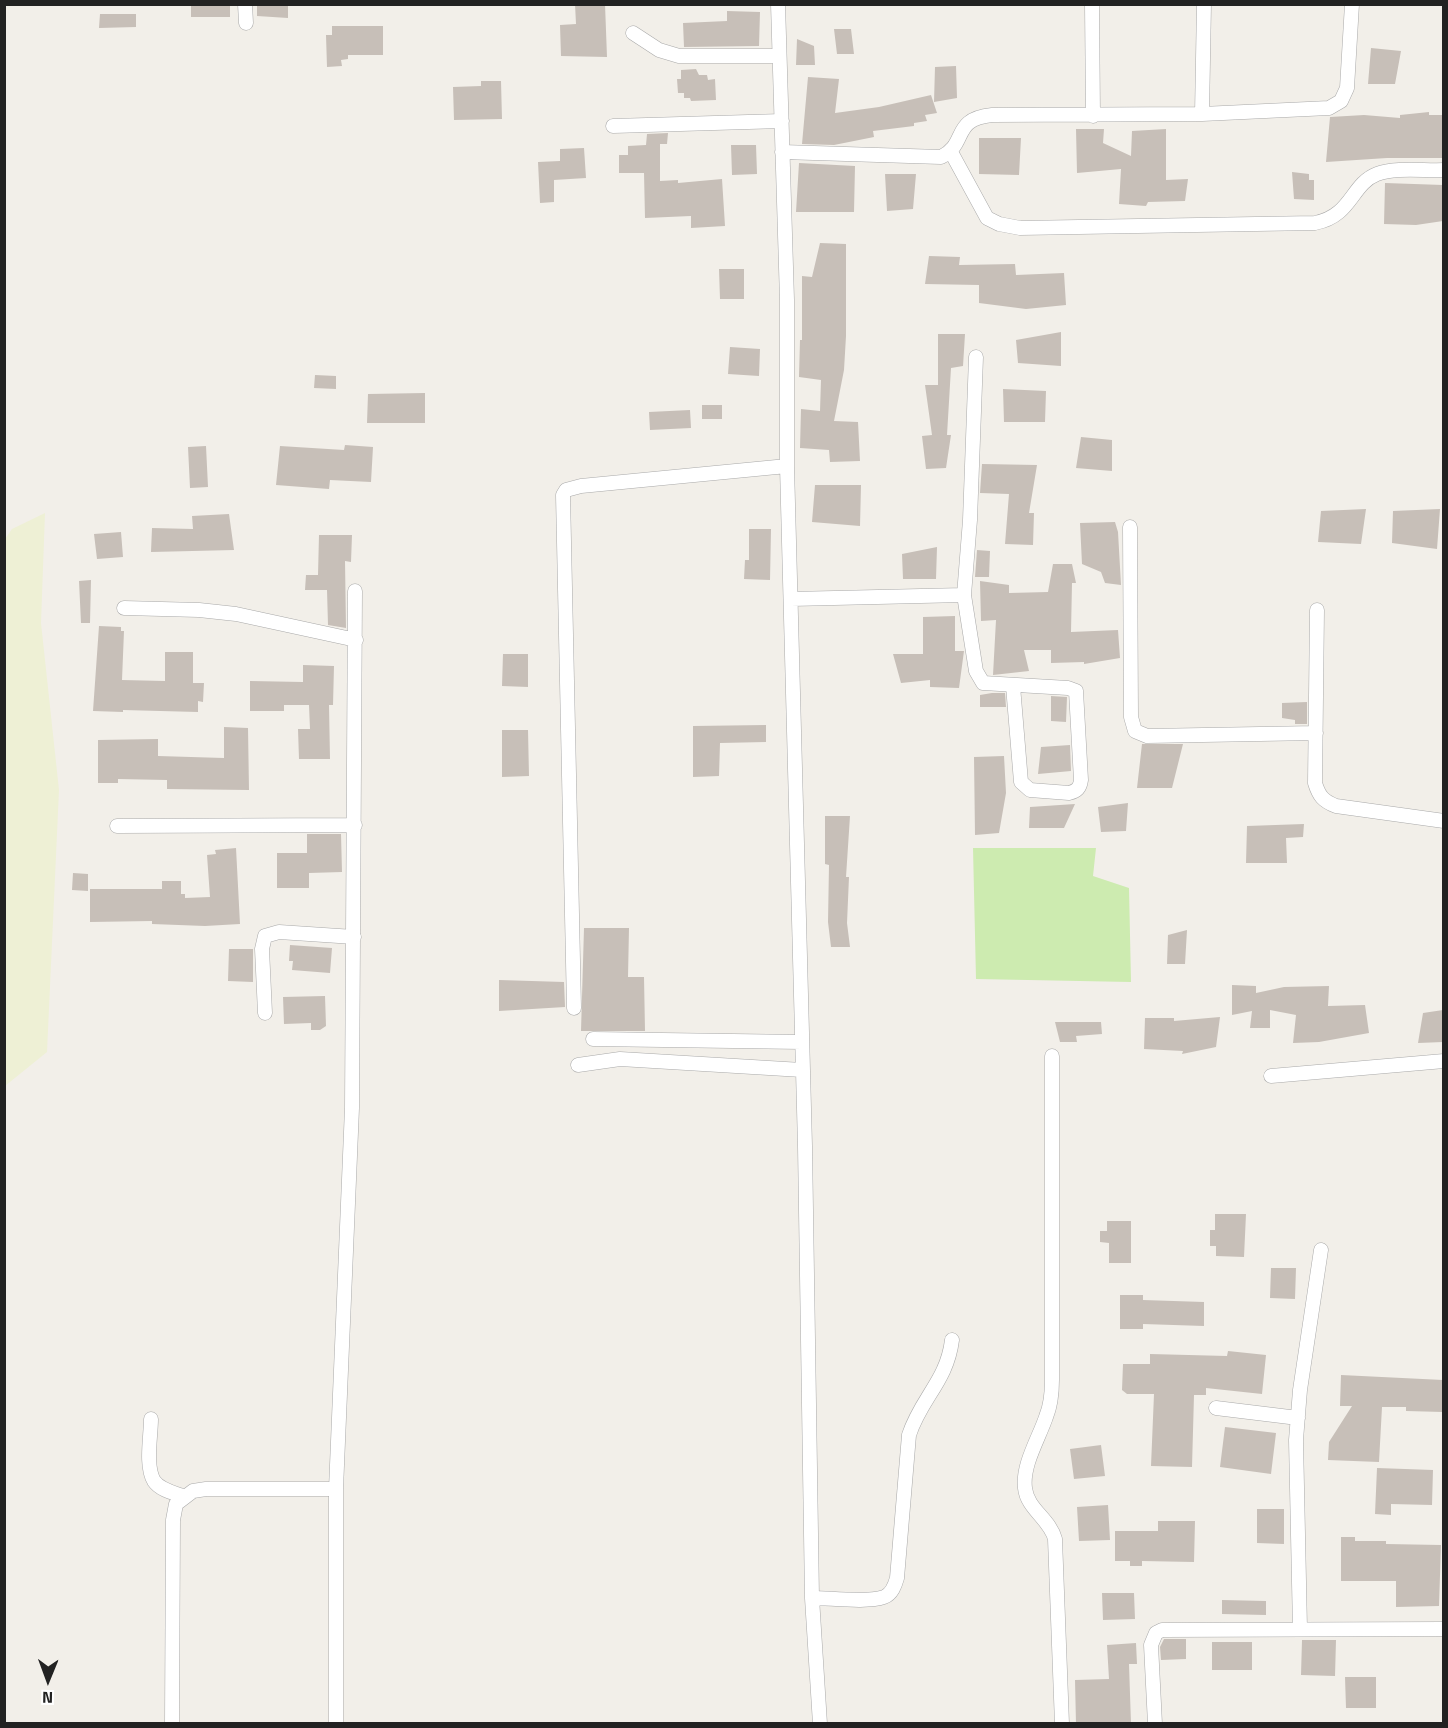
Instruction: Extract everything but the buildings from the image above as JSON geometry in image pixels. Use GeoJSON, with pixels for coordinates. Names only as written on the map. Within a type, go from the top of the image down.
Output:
{"type":"FeatureCollection","features":[{"type":"Feature","properties":{"kind":"street"},"geometry":{"type":"LineString","coordinates":[[245,4],[246,23]]}},
{"type":"Feature","properties":{"kind":"street"},"geometry":{"type":"LineString","coordinates":[[778,4],[787,300],[787,466],[802,1042],[812,1598],[820,1724]]}},
{"type":"Feature","properties":{"kind":"street"},"geometry":{"type":"LineString","coordinates":[[1092,4],[1093,116]]}},
{"type":"Feature","properties":{"kind":"street"},"geometry":{"type":"LineString","coordinates":[[1202,114],[1204,4]]}},
{"type":"Feature","properties":{"kind":"street"},"geometry":{"type":"LineString","coordinates":[[782,152],[941,157],[951,152],[967,123],[976,116],[1202,114],[1314,111],[1329,108],[1341,101],[1349,74],[1352,4]]}},
{"type":"Feature","properties":{"kind":"street"},"geometry":{"type":"LineString","coordinates":[[633,33],[659,50],[679,56],[778,56]]}},
{"type":"Feature","properties":{"kind":"street"},"geometry":{"type":"LineString","coordinates":[[613,126],[782,121]]}},
{"type":"Feature","properties":{"kind":"street"},"geometry":{"type":"LineString","coordinates":[[951,152],[987,218],[999,225],[1020,228],[1315,222],[1334,216],[1345,208],[1367,180],[1377,174],[1443,170]]}},
{"type":"Feature","properties":{"kind":"street"},"geometry":{"type":"LineString","coordinates":[[976,357],[970,520],[964,595],[978,678],[990,685],[1068,688],[1076,691],[1079,695],[1081,780],[1080,787],[1074,791],[1069,793],[1030,790],[1020,782],[1013,686]]}},
{"type":"Feature","properties":{"kind":"street"},"geometry":{"type":"LineString","coordinates":[[574,1008],[563,495],[566,490],[581,486],[787,466]]}},
{"type":"Feature","properties":{"kind":"street"},"geometry":{"type":"LineString","coordinates":[[1130,527],[1131,717],[1135,731],[1147,736],[1316,733]]}},
{"type":"Feature","properties":{"kind":"street"},"geometry":{"type":"LineString","coordinates":[[336,1724],[336,1489],[351,1131],[355,591]]}},
{"type":"Feature","properties":{"kind":"street"},"geometry":{"type":"LineString","coordinates":[[791,599],[964,595]]}},
{"type":"Feature","properties":{"kind":"street"},"geometry":{"type":"LineString","coordinates":[[124,608],[199,610],[236,614],[356,640]]}},
{"type":"Feature","properties":{"kind":"street"},"geometry":{"type":"LineString","coordinates":[[1317,610],[1315,783],[1324,801],[1336,806],[1443,820]]}},
{"type":"Feature","properties":{"kind":"street"},"geometry":{"type":"LineString","coordinates":[[117,826],[355,825]]}},
{"type":"Feature","properties":{"kind":"street"},"geometry":{"type":"LineString","coordinates":[[265,1013],[262,949],[265,936],[279,932],[354,937]]}},
{"type":"Feature","properties":{"kind":"street"},"geometry":{"type":"LineString","coordinates":[[593,1039],[802,1042]]}},
{"type":"Feature","properties":{"kind":"street"},"geometry":{"type":"LineString","coordinates":[[1052,1056],[1052,1380],[1050,1404],[1032,1452],[1024,1487],[1028,1500],[1052,1527],[1055,1539],[1062,1724]]}},
{"type":"Feature","properties":{"kind":"street"},"geometry":{"type":"LineString","coordinates":[[578,1065],[620,1059],[802,1070]]}},
{"type":"Feature","properties":{"kind":"street"},"geometry":{"type":"LineString","coordinates":[[1271,1076],[1443,1061]]}},
{"type":"Feature","properties":{"kind":"street"},"geometry":{"type":"LineString","coordinates":[[1300,1629],[1295,1474],[1298,1418],[1321,1250]]}},
{"type":"Feature","properties":{"kind":"street"},"geometry":{"type":"LineString","coordinates":[[812,1598],[867,1599],[885,1597],[893,1589],[897,1578],[909,1435],[916,1415],[946,1369],[952,1340]]}},
{"type":"Feature","properties":{"kind":"street"},"geometry":{"type":"LineString","coordinates":[[1216,1408],[1298,1418]]}},
{"type":"Feature","properties":{"kind":"street"},"geometry":{"type":"LineString","coordinates":[[151,1419],[151,1472],[154,1482],[164,1490],[183,1496]]}},
{"type":"Feature","properties":{"kind":"street"},"geometry":{"type":"LineString","coordinates":[[172,1724],[172,1520],[176,1504],[183,1496],[206,1489],[336,1489]]}},
{"type":"Feature","properties":{"kind":"street"},"geometry":{"type":"LineString","coordinates":[[1155,1724],[1151,1645],[1156,1633],[1173,1629],[1443,1629]]}},
{"type":"Feature","properties":{"kind":"green space"},"geometry":{"type":"Polygon","coordinates":[[[45,513],[41,623],[59,790],[47,1052],[5,1086],[5,539],[12,529],[45,513]]]}},
{"type":"Feature","properties":{"kind":"green space"},"geometry":{"type":"Polygon","coordinates":[[[973,848],[1096,848],[1093,876],[1129,888],[1131,982],[976,979],[973,848]]]}}]}
